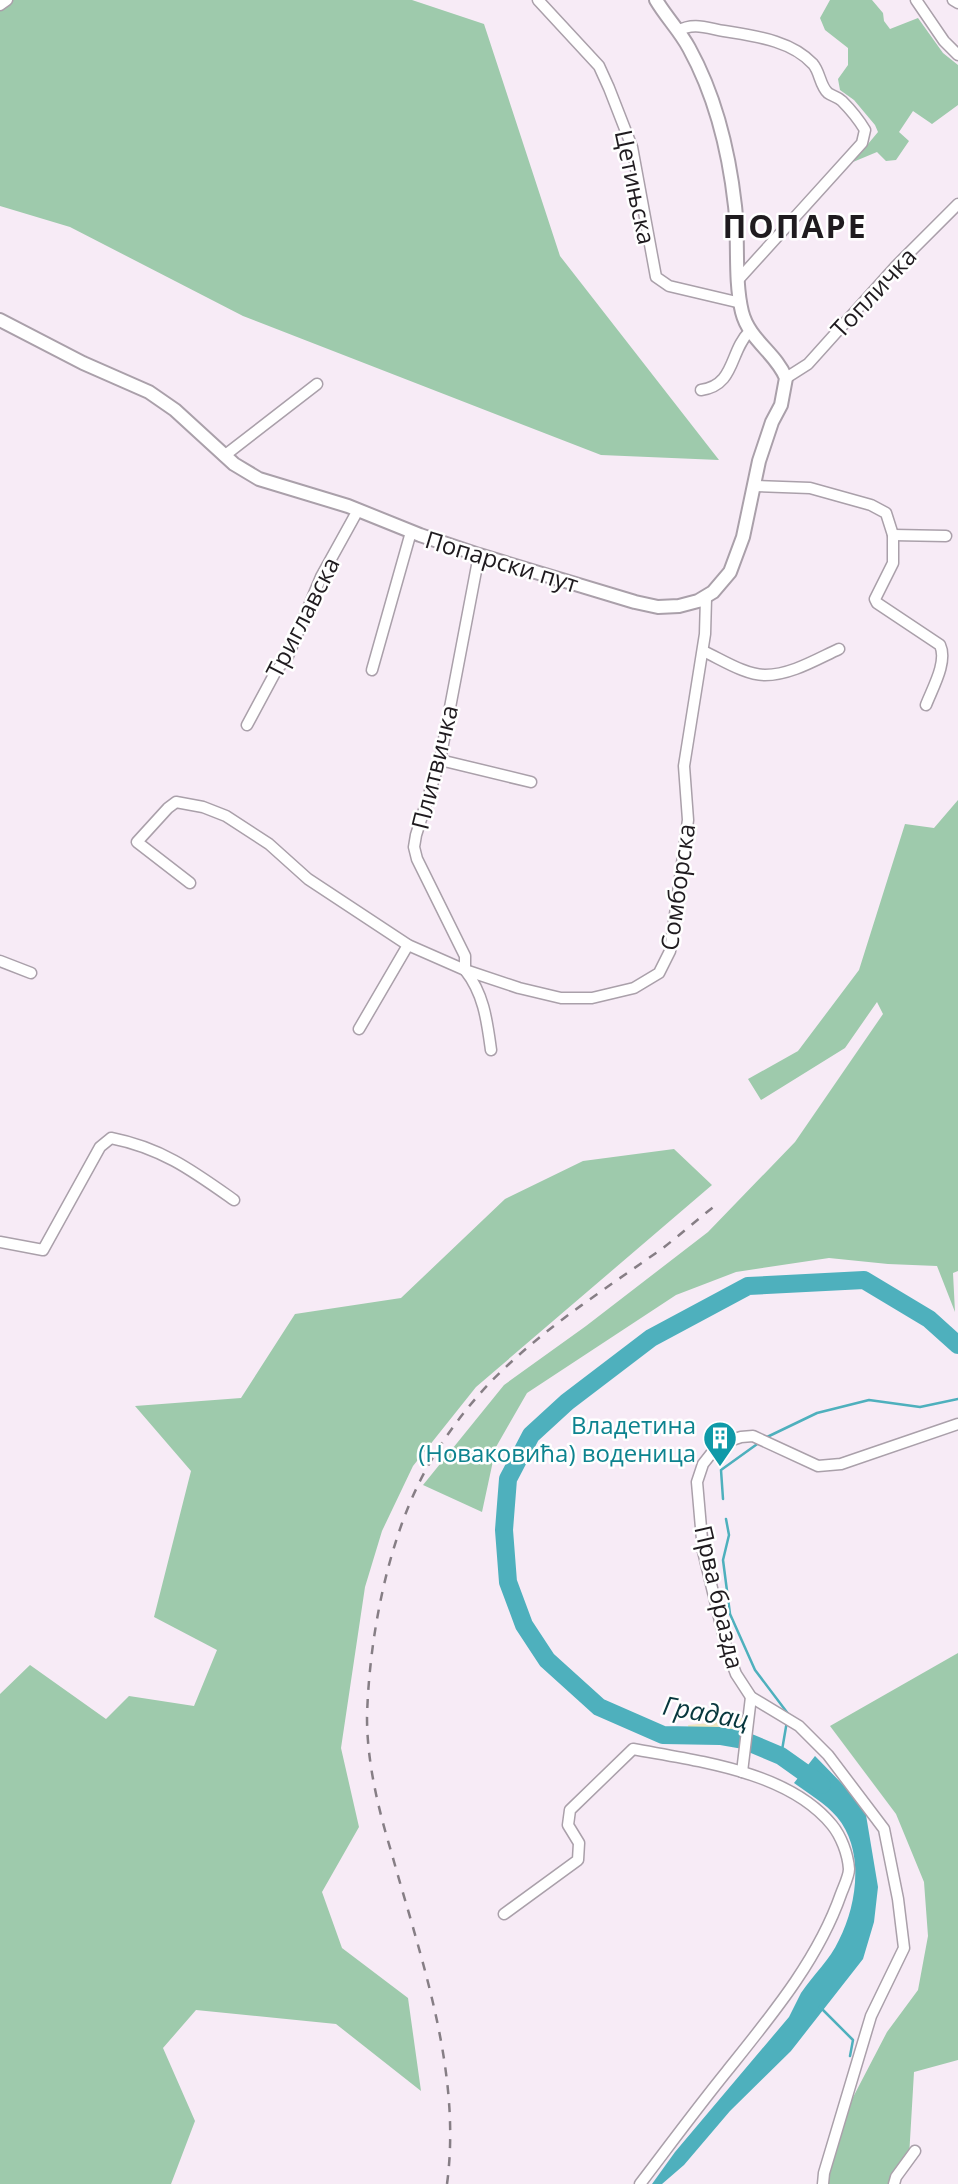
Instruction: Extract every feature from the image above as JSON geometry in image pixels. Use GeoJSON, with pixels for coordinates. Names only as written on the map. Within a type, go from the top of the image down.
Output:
{"type":"FeatureCollection","features":[{"type":"Feature","properties":{"kind":"street"},"geometry":{"type":"LineString","coordinates":[[0,5],[7,0]]}},
{"type":"Feature","properties":{"kind":"street","name":"Цетињска"},"geometry":{"type":"LineString","coordinates":[[538,0],[599,66],[610,88],[632,147],[646,216],[653,271],[659,280],[669,286],[741,303]]}},
{"type":"Feature","properties":{"kind":"street"},"geometry":{"type":"LineString","coordinates":[[656,0],[678,30],[699,69],[723,136],[736,217],[741,303],[750,331],[777,362],[786,378],[785,394],[759,461],[736,561],[726,578],[706,598]]}},
{"type":"Feature","properties":{"kind":"street"},"geometry":{"type":"LineString","coordinates":[[916,0],[944,41],[958,55]]}},
{"type":"Feature","properties":{"kind":"street"},"geometry":{"type":"LineString","coordinates":[[953,0],[958,3]]}},
{"type":"Feature","properties":{"kind":"street"},"geometry":{"type":"LineString","coordinates":[[678,30],[688,25],[699,26],[752,35],[790,48],[811,62],[817,69],[826,91],[842,101],[865,130],[862,144],[739,279]]}},
{"type":"Feature","properties":{"kind":"street","name":"Топличка"},"geometry":{"type":"LineString","coordinates":[[786,378],[808,364],[896,266],[958,204]]}},
{"type":"Feature","properties":{"kind":"street","name":"Попарски пут"},"geometry":{"type":"LineString","coordinates":[[0,320],[82,363],[149,392],[175,410],[224,456],[250,475],[270,484],[358,510],[478,555],[650,606],[679,606],[706,598]]}},
{"type":"Feature","properties":{"kind":"street"},"geometry":{"type":"LineString","coordinates":[[701,390],[716,386],[726,376],[740,343],[750,331]]}},
{"type":"Feature","properties":{"kind":"street"},"geometry":{"type":"LineString","coordinates":[[224,456],[317,384]]}},
{"type":"Feature","properties":{"kind":"street"},"geometry":{"type":"LineString","coordinates":[[754,486],[810,488],[871,505],[889,517],[893,535],[893,563],[875,599],[942,649],[940,666],[926,705]]}},
{"type":"Feature","properties":{"kind":"street","name":"Триглавска"},"geometry":{"type":"LineString","coordinates":[[247,725],[276,671],[288,656],[321,577],[358,510]]}},
{"type":"Feature","properties":{"kind":"street"},"geometry":{"type":"LineString","coordinates":[[372,670],[411,532]]}},
{"type":"Feature","properties":{"kind":"street"},"geometry":{"type":"LineString","coordinates":[[893,535],[946,536]]}},
{"type":"Feature","properties":{"kind":"street","name":"Плитвичка"},"geometry":{"type":"LineString","coordinates":[[478,555],[440,760],[414,847],[417,859],[465,956],[465,970],[477,985],[491,1050]]}},
{"type":"Feature","properties":{"kind":"street","name":"Сомборска"},"geometry":{"type":"LineString","coordinates":[[190,883],[137,842],[172,804],[180,802],[203,807],[247,828],[308,879],[408,945],[465,970],[519,988],[561,998],[578,999],[634,988],[659,972],[670,951],[688,820],[684,766],[703,651],[707,620],[706,598]]}},
{"type":"Feature","properties":{"kind":"street"},"geometry":{"type":"LineString","coordinates":[[703,651],[754,673],[766,675],[791,670],[839,649]]}},
{"type":"Feature","properties":{"kind":"street"},"geometry":{"type":"LineString","coordinates":[[440,760],[531,782]]}},
{"type":"Feature","properties":{"kind":"street"},"geometry":{"type":"LineString","coordinates":[[359,1029],[408,945]]}},
{"type":"Feature","properties":{"kind":"street"},"geometry":{"type":"LineString","coordinates":[[0,961],[31,973]]}},
{"type":"Feature","properties":{"kind":"street"},"geometry":{"type":"LineString","coordinates":[[0,1242],[43,1250],[100,1147],[111,1138],[138,1143],[183,1164],[234,1200]]}},
{"type":"Feature","properties":{"kind":"street","name":"Прва бразда"},"geometry":{"type":"LineString","coordinates":[[823,2184],[871,2016],[904,1948],[898,1899],[884,1829],[828,1755],[799,1726],[751,1697],[736,1674],[727,1650],[704,1551],[697,1482],[703,1464],[714,1450],[741,1437],[753,1436],[818,1466],[841,1464],[958,1424]]}},
{"type":"Feature","properties":{"kind":"street"},"geometry":{"type":"LineString","coordinates":[[743,1768],[751,1697]]}},
{"type":"Feature","properties":{"kind":"street"},"geometry":{"type":"LineString","coordinates":[[504,1913],[578,1860],[579,1843],[568,1825],[570,1810],[633,1749],[743,1768],[789,1790],[818,1810],[834,1826],[844,1845],[849,1870],[834,1914],[813,1954],[771,2015],[640,2184]]}},
{"type":"Feature","properties":{"kind":"street"},"geometry":{"type":"LineString","coordinates":[[894,2184],[915,2151]]}},
{"type":"Feature","properties":{"kind":"green space"},"geometry":{"type":"Polygon","coordinates":[[[0,0],[412,0],[484,24],[560,256],[719,460],[601,455],[243,316],[70,227],[0,206],[0,0]]]}},
{"type":"Feature","properties":{"kind":"green space"},"geometry":{"type":"Polygon","coordinates":[[[830,0],[872,0],[883,13],[884,21],[890,29],[918,18],[943,53],[958,65],[958,105],[932,124],[913,111],[899,132],[909,141],[896,160],[886,161],[877,152],[853,162],[878,132],[854,100],[840,90],[838,79],[848,65],[848,48],[825,30],[820,18],[830,0]]]}},
{"type":"Feature","properties":{"kind":"green space"},"geometry":{"type":"Polygon","coordinates":[[[958,800],[958,1271],[953,1273],[955,1312],[937,1266],[829,1258],[736,1272],[676,1295],[527,1393],[496,1447],[482,1512],[423,1485],[504,1385],[708,1232],[795,1142],[883,1014],[877,1002],[845,1048],[761,1100],[748,1079],[798,1051],[859,970],[905,824],[934,828],[958,800]]]}},
{"type":"Feature","properties":{"kind":"green space"},"geometry":{"type":"Polygon","coordinates":[[[674,1149],[712,1185],[476,1387],[413,1466],[382,1531],[365,1587],[341,1748],[359,1827],[322,1892],[342,1948],[408,1998],[421,2091],[336,2024],[196,2010],[163,2048],[195,2121],[171,2184],[0,2184],[0,1694],[30,1665],[106,1719],[129,1696],[194,1706],[217,1650],[154,1617],[191,1471],[135,1406],[241,1398],[295,1314],[401,1298],[505,1199],[583,1161],[674,1149]]]}},
{"type":"Feature","properties":{"kind":"green space"},"geometry":{"type":"Polygon","coordinates":[[[958,1653],[958,2060],[914,2072],[909,2157],[894,2184],[822,2184],[837,2128],[887,2032],[918,1990],[928,1936],[924,1882],[896,1814],[830,1726],[958,1653]]]}},
{"type":"Feature","properties":{"kind":"sand"},"geometry":{"type":"Polygon","coordinates":[[[748,1716],[743,1740],[720,1736],[690,1736],[688,1725],[731,1721],[748,1716]]]}},
{"type":"Feature","properties":{"kind":"water"},"geometry":{"type":"Polygon","coordinates":[[[815,1756],[855,1797],[866,1815],[878,1887],[874,1922],[863,1959],[791,2051],[730,2111],[684,2165],[662,2184],[652,2184],[675,2152],[789,2017],[801,1993],[835,1947],[845,1926],[854,1894],[855,1861],[852,1845],[837,1817],[794,1783],[815,1756]]]}},
{"type":"Feature","properties":{"kind":"waterway","name":"Градац"},"geometry":{"type":"LineString","coordinates":[[822,1785],[781,1756],[743,1740],[720,1736],[663,1735],[599,1707],[547,1660],[524,1625],[508,1582],[504,1530],[508,1479],[531,1435],[567,1402],[651,1338],[748,1286],[864,1280],[929,1319],[958,1345]]}},
{"type":"Feature","properties":{"kind":"waterway"},"geometry":{"type":"LineString","coordinates":[[765,1438],[817,1413],[869,1400],[920,1407],[958,1399]]}},
{"type":"Feature","properties":{"kind":"waterway"},"geometry":{"type":"LineString","coordinates":[[723,1499],[721,1470],[760,1442]]}},
{"type":"Feature","properties":{"kind":"waterway"},"geometry":{"type":"LineString","coordinates":[[726,1519],[729,1535],[723,1560],[730,1614],[755,1670],[789,1715]]}},
{"type":"Feature","properties":{"kind":"waterway"},"geometry":{"type":"LineString","coordinates":[[781,1756],[787,1721]]}},
{"type":"Feature","properties":{"kind":"waterway"},"geometry":{"type":"LineString","coordinates":[[820,2007],[853,2040],[850,2056]]}},
{"type":"Feature","properties":{"kind":"railway"},"geometry":{"type":"LineString","coordinates":[[447,2184],[449,2099],[444,2057],[426,1974],[382,1818],[369,1751],[367,1717],[371,1658],[389,1566],[408,1508],[428,1465],[448,1434],[483,1390],[546,1333],[663,1248],[716,1205]]}},
{"type":"Feature","properties":{"kind":"place","name":"Владетина (Новаковића) воденица"},"geometry":{"type":"Point","coordinates":[720,1468]}},
{"type":"Feature","properties":{"kind":"district","name":"ПОПАРЕ"},"geometry":{"type":"Point","coordinates":[795,225]}}]}
